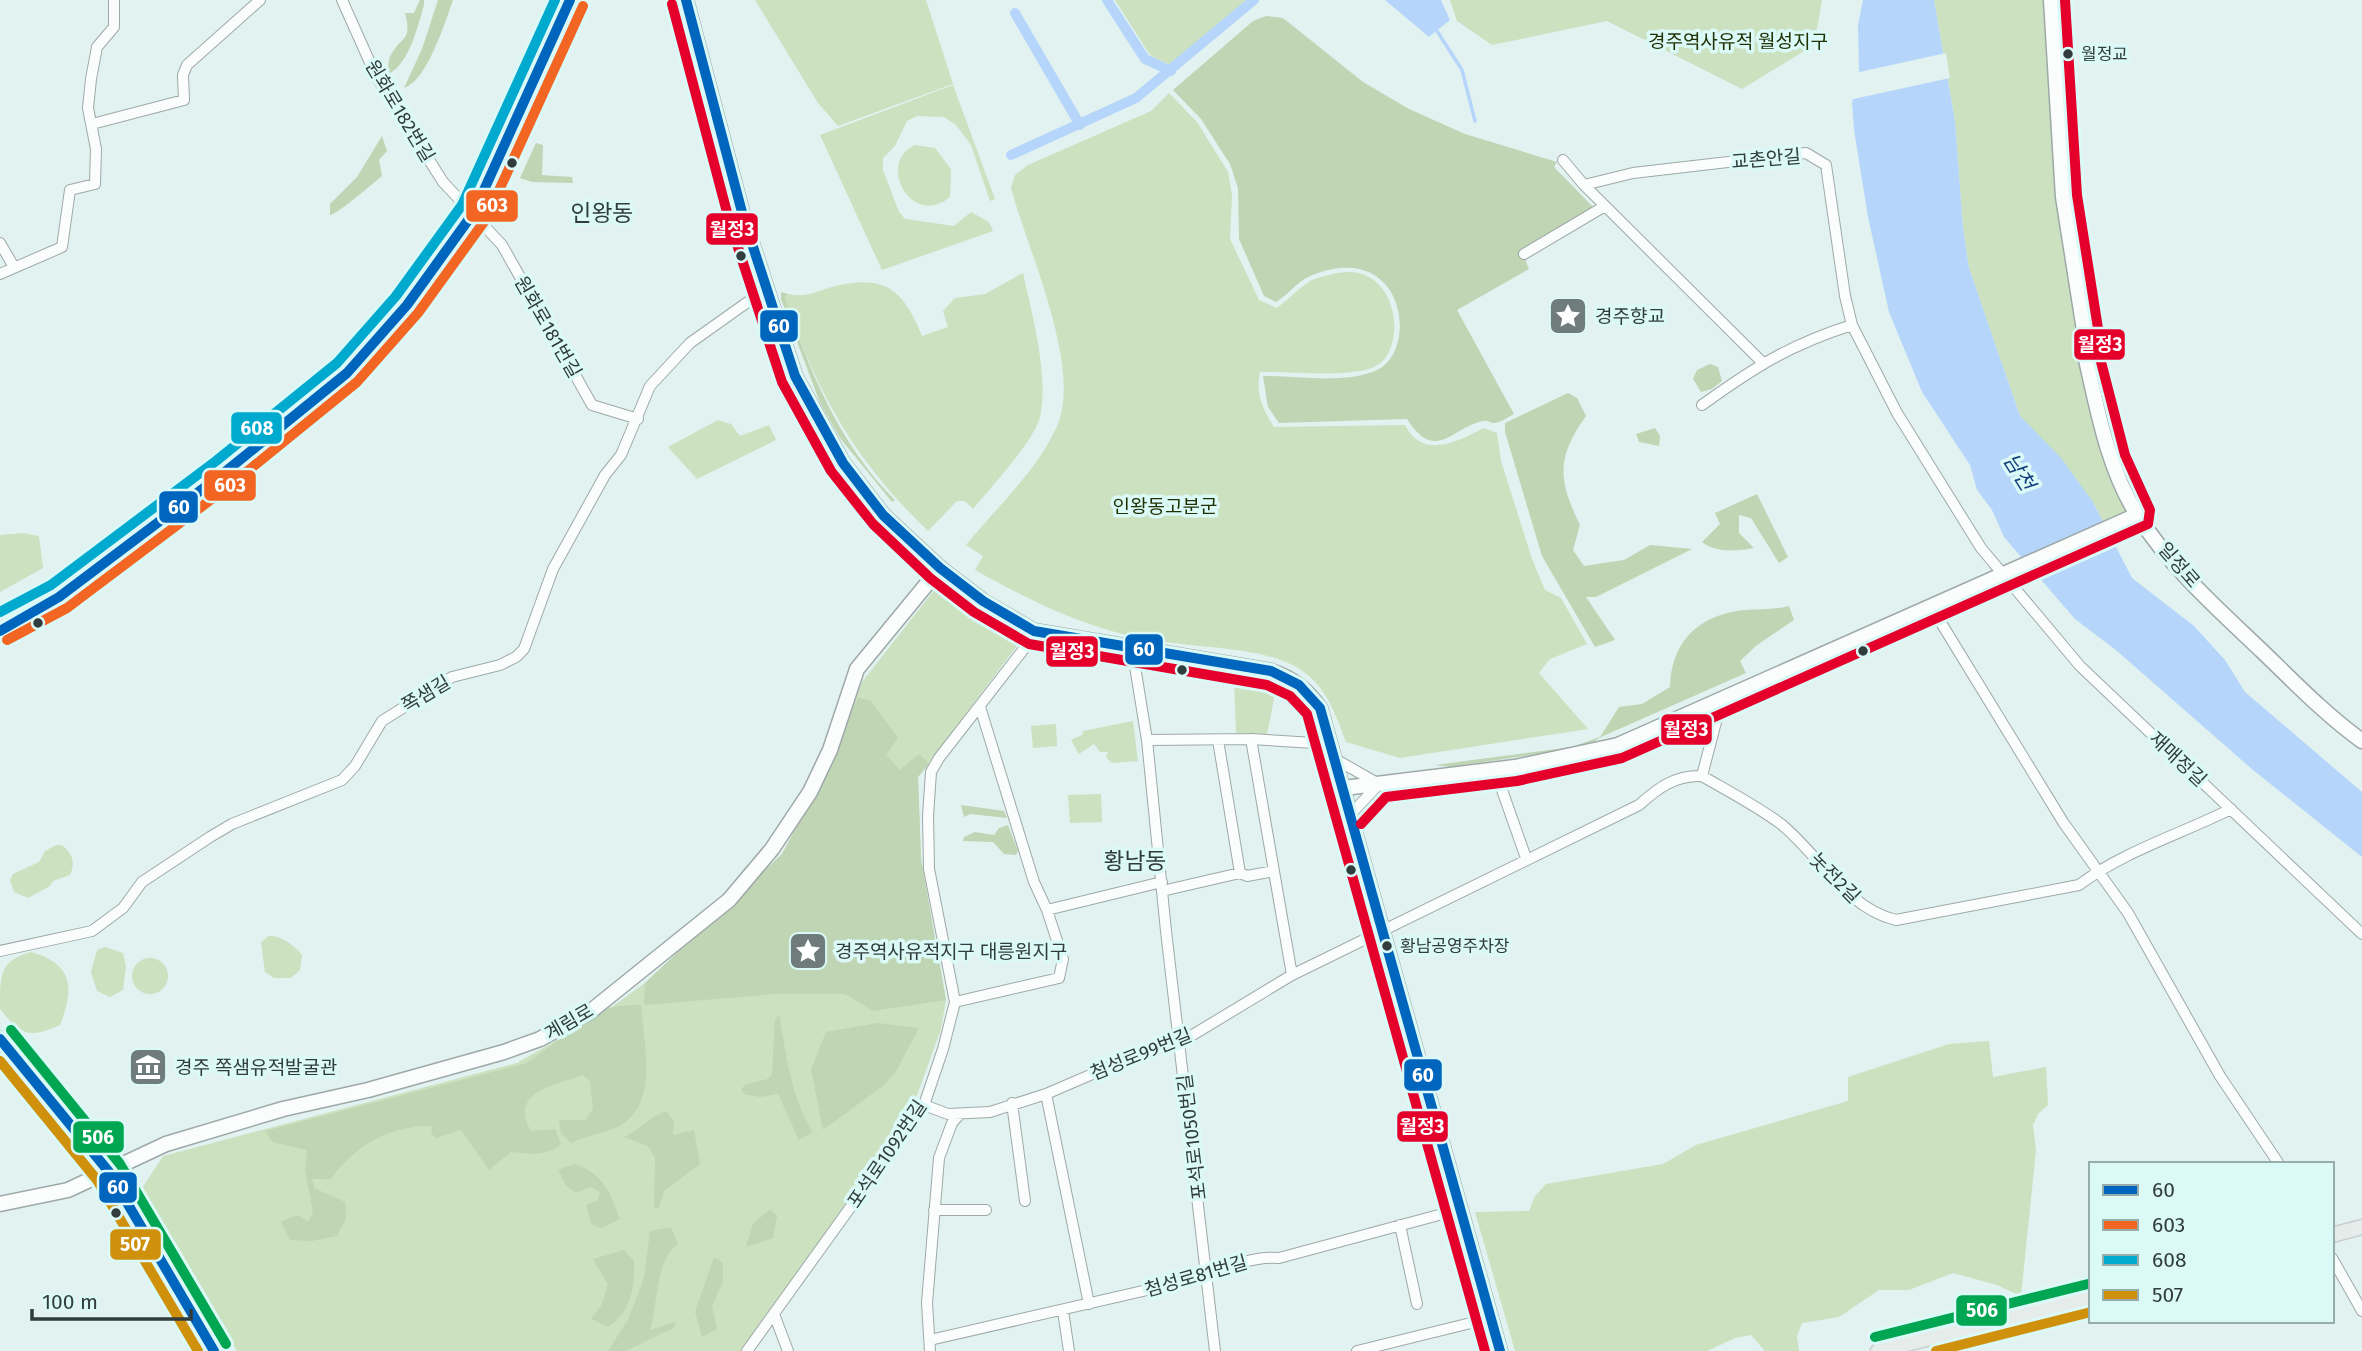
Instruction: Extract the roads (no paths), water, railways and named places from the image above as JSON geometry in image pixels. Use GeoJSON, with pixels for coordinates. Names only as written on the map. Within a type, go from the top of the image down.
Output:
{"type":"FeatureCollection","features":[{"type":"Feature","properties":{"kind":"main road"},"geometry":{"type":"LineString","coordinates":[[0,629],[59,597],[214,480],[347,373],[407,305],[474,212],[570,0]]}},
{"type":"Feature","properties":{"kind":"main road"},"geometry":{"type":"LineString","coordinates":[[0,620],[30,613]]}},
{"type":"Feature","properties":{"kind":"main road"},"geometry":{"type":"LineString","coordinates":[[3,1047],[109,1172],[214,1351]]}},
{"type":"Feature","properties":{"kind":"main road"},"geometry":{"type":"LineString","coordinates":[[2334,1234],[2362,1227]]}},
{"type":"Feature","properties":{"kind":"main road"},"geometry":{"type":"LineString","coordinates":[[1878,1351],[2089,1298]]}},
{"type":"Feature","properties":{"kind":"street"},"geometry":{"type":"LineString","coordinates":[[0,274],[62,247],[70,190],[95,184],[98,167],[88,108],[97,47],[114,27],[114,0]]}},
{"type":"Feature","properties":{"kind":"street"},"geometry":{"type":"LineString","coordinates":[[92,124],[184,100],[183,75],[187,65],[260,0]]}},
{"type":"Feature","properties":{"kind":"street","name":"원화로182번길"},"geometry":{"type":"LineString","coordinates":[[342,0],[376,76],[443,182],[474,212]]}},
{"type":"Feature","properties":{"kind":"street"},"geometry":{"type":"LineString","coordinates":[[686,0],[766,289],[795,376],[837,454],[883,515],[940,568],[983,601],[1037,632],[1271,671],[1290,677],[1306,689],[1320,708],[1500,1351]]}},
{"type":"Feature","properties":{"kind":"street","name":"일정로"},"geometry":{"type":"LineString","coordinates":[[2051,0],[2063,197],[2087,342],[2085,355],[2112,460],[2137,515],[2221,612],[2338,723],[2362,741]]}},
{"type":"Feature","properties":{"kind":"street","name":"교촌안길"},"geometry":{"type":"LineString","coordinates":[[1584,185],[1633,173],[1806,153],[1826,165],[1844,296],[1852,325],[1897,413],[1981,548],[2006,574]]}},
{"type":"Feature","properties":{"kind":"street"},"geometry":{"type":"LineString","coordinates":[[1563,160],[1584,185],[1762,362]]}},
{"type":"Feature","properties":{"kind":"street"},"geometry":{"type":"LineString","coordinates":[[1524,254],[1605,206]]}},
{"type":"Feature","properties":{"kind":"street","name":"원화로181번길"},"geometry":{"type":"LineString","coordinates":[[474,212],[502,245],[592,405],[638,419]]}},
{"type":"Feature","properties":{"kind":"street"},"geometry":{"type":"LineString","coordinates":[[0,243],[15,267]]}},
{"type":"Feature","properties":{"kind":"street","name":"쪽샘길"},"geometry":{"type":"LineString","coordinates":[[0,951],[92,931],[107,923],[123,908],[142,883],[210,837],[262,811],[342,780],[355,766],[382,722],[432,687],[516,657],[524,649],[554,569],[605,475],[621,455],[650,386],[673,359],[766,289]]}},
{"type":"Feature","properties":{"kind":"street"},"geometry":{"type":"LineString","coordinates":[[1702,405],[1762,362],[1803,341],[1852,325]]}},
{"type":"Feature","properties":{"kind":"street"},"geometry":{"type":"LineString","coordinates":[[1344,788],[1494,770],[1582,755],[1618,745],[2137,515]]}},
{"type":"Feature","properties":{"kind":"street","name":"계림로"},"geometry":{"type":"LineString","coordinates":[[0,1204],[68,1190],[166,1144],[283,1109],[368,1090],[504,1052],[540,1039],[591,1011],[729,900],[772,849],[810,792],[825,761],[857,669],[940,568]]}},
{"type":"Feature","properties":{"kind":"street","name":"재매정길"},"geometry":{"type":"LineString","coordinates":[[2006,574],[2080,666],[2362,933]]}},
{"type":"Feature","properties":{"kind":"street"},"geometry":{"type":"LineString","coordinates":[[1932,608],[2063,822],[2128,913],[2220,1076],[2278,1162]]}},
{"type":"Feature","properties":{"kind":"street","name":"포석로1092번길"},"geometry":{"type":"LineString","coordinates":[[747,1351],[924,1105],[955,1002],[929,869],[931,772],[1037,632]]}},
{"type":"Feature","properties":{"kind":"street","name":"포석로1050번길"},"geometry":{"type":"LineString","coordinates":[[1132,648],[1147,740],[1215,1351]]}},
{"type":"Feature","properties":{"kind":"street"},"geometry":{"type":"LineString","coordinates":[[1383,929],[1639,805],[1671,781],[1688,775],[1702,776],[1716,722],[1714,704]]}},
{"type":"Feature","properties":{"kind":"street"},"geometry":{"type":"LineString","coordinates":[[955,1002],[1059,978],[1063,960],[1034,882],[980,706]]}},
{"type":"Feature","properties":{"kind":"street"},"geometry":{"type":"LineString","coordinates":[[1147,740],[1251,739],[1330,744]]}},
{"type":"Feature","properties":{"kind":"street"},"geometry":{"type":"LineString","coordinates":[[1251,739],[1292,975]]}},
{"type":"Feature","properties":{"kind":"street"},"geometry":{"type":"LineString","coordinates":[[1218,740],[1240,873]]}},
{"type":"Feature","properties":{"kind":"street"},"geometry":{"type":"LineString","coordinates":[[1335,759],[1379,784]]}},
{"type":"Feature","properties":{"kind":"street"},"geometry":{"type":"LineString","coordinates":[[1494,770],[1526,858]]}},
{"type":"Feature","properties":{"kind":"street","name":"놋전2길"},"geometry":{"type":"LineString","coordinates":[[1702,776],[1780,824],[1861,905],[1879,916],[1896,920],[2080,886],[2098,872],[2231,809]]}},
{"type":"Feature","properties":{"kind":"street"},"geometry":{"type":"LineString","coordinates":[[1351,814],[1379,784]]}},
{"type":"Feature","properties":{"kind":"street"},"geometry":{"type":"LineString","coordinates":[[1046,910],[1240,873],[1247,876],[1275,871]]}},
{"type":"Feature","properties":{"kind":"street","name":"첨성로99번길"},"geometry":{"type":"LineString","coordinates":[[924,1105],[960,1114],[990,1112],[1046,1094],[1146,1051],[1181,1042],[1292,975],[1383,929]]}},
{"type":"Feature","properties":{"kind":"street"},"geometry":{"type":"LineString","coordinates":[[1046,1094],[1089,1304]]}},
{"type":"Feature","properties":{"kind":"street"},"geometry":{"type":"LineString","coordinates":[[1012,1103],[1025,1201]]}},
{"type":"Feature","properties":{"kind":"street"},"geometry":{"type":"LineString","coordinates":[[930,1345],[927,1303],[939,1158],[952,1123],[960,1114]]}},
{"type":"Feature","properties":{"kind":"street","name":"첨성로81번길"},"geometry":{"type":"LineString","coordinates":[[930,1345],[1208,1276],[1252,1260],[1279,1258],[1461,1209]]}},
{"type":"Feature","properties":{"kind":"street"},"geometry":{"type":"LineString","coordinates":[[934,1210],[986,1210]]}},
{"type":"Feature","properties":{"kind":"street"},"geometry":{"type":"LineString","coordinates":[[1400,1225],[1417,1304]]}},
{"type":"Feature","properties":{"kind":"street"},"geometry":{"type":"LineString","coordinates":[[2334,1262],[2362,1311]]}},
{"type":"Feature","properties":{"kind":"street"},"geometry":{"type":"LineString","coordinates":[[1063,1311],[1069,1351]]}},
{"type":"Feature","properties":{"kind":"street"},"geometry":{"type":"LineString","coordinates":[[774,1314],[788,1351]]}},
{"type":"Feature","properties":{"kind":"street"},"geometry":{"type":"LineString","coordinates":[[1357,1351],[1491,1318]]}},
{"type":"Feature","properties":{"kind":"water"},"geometry":{"type":"Polygon","coordinates":[[[1385,0],[1441,0],[1450,20],[1429,37],[1385,0]]]}},
{"type":"Feature","properties":{"kind":"water","name":"남천"},"geometry":{"type":"Polygon","coordinates":[[[1863,0],[1934,0],[1955,121],[1963,228],[1969,268],[2020,416],[2061,458],[2093,502],[2132,578],[2194,626],[2225,660],[2245,692],[2362,792],[2362,857],[2253,770],[2117,651],[2075,619],[2004,537],[1992,510],[1977,490],[1970,465],[1922,392],[1889,312],[1868,217],[1854,130],[1852,103],[1859,70],[1858,25],[1863,0]]]}},
{"type":"Feature","properties":{"kind":"waterway"},"geometry":{"type":"LineString","coordinates":[[1107,0],[1145,59],[1171,71]]}},
{"type":"Feature","properties":{"kind":"waterway"},"geometry":{"type":"LineString","coordinates":[[1011,155],[1136,98],[1254,0]]}},
{"type":"Feature","properties":{"kind":"waterway"},"geometry":{"type":"LineString","coordinates":[[1015,13],[1080,125]]}},
{"type":"Feature","properties":{"kind":"waterway"},"geometry":{"type":"LineString","coordinates":[[1437,31],[1462,70],[1475,121]]}},
{"type":"Feature","properties":{"kind":"place","name":"월정교"},"geometry":{"type":"Point","coordinates":[2068,54]}},
{"type":"Feature","properties":{"kind":"place","name":"경주향교"},"geometry":{"type":"Point","coordinates":[1568,316]}},
{"type":"Feature","properties":{"kind":"place","name":"황남공영주차장"},"geometry":{"type":"Point","coordinates":[1387,946]}},
{"type":"Feature","properties":{"kind":"place","name":"경주역사유적지구 대릉원지구"},"geometry":{"type":"Point","coordinates":[808,951]}},
{"type":"Feature","properties":{"kind":"place","name":"경주 쪽샘유적발굴관"},"geometry":{"type":"Point","coordinates":[148,1067]}},
{"type":"Feature","properties":{"kind":"district","name":"인왕동"},"geometry":{"type":"Point","coordinates":[602,213]}},
{"type":"Feature","properties":{"kind":"district","name":"황남동"},"geometry":{"type":"Point","coordinates":[1135,861]}},
{"type":"Feature","properties":{"kind":"park label","name":"경주역사유적 월성지구"},"geometry":{"type":"Point","coordinates":[1738,41]}},
{"type":"Feature","properties":{"kind":"park label","name":"인왕동고분군"},"geometry":{"type":"Point","coordinates":[1165,506]}}]}
